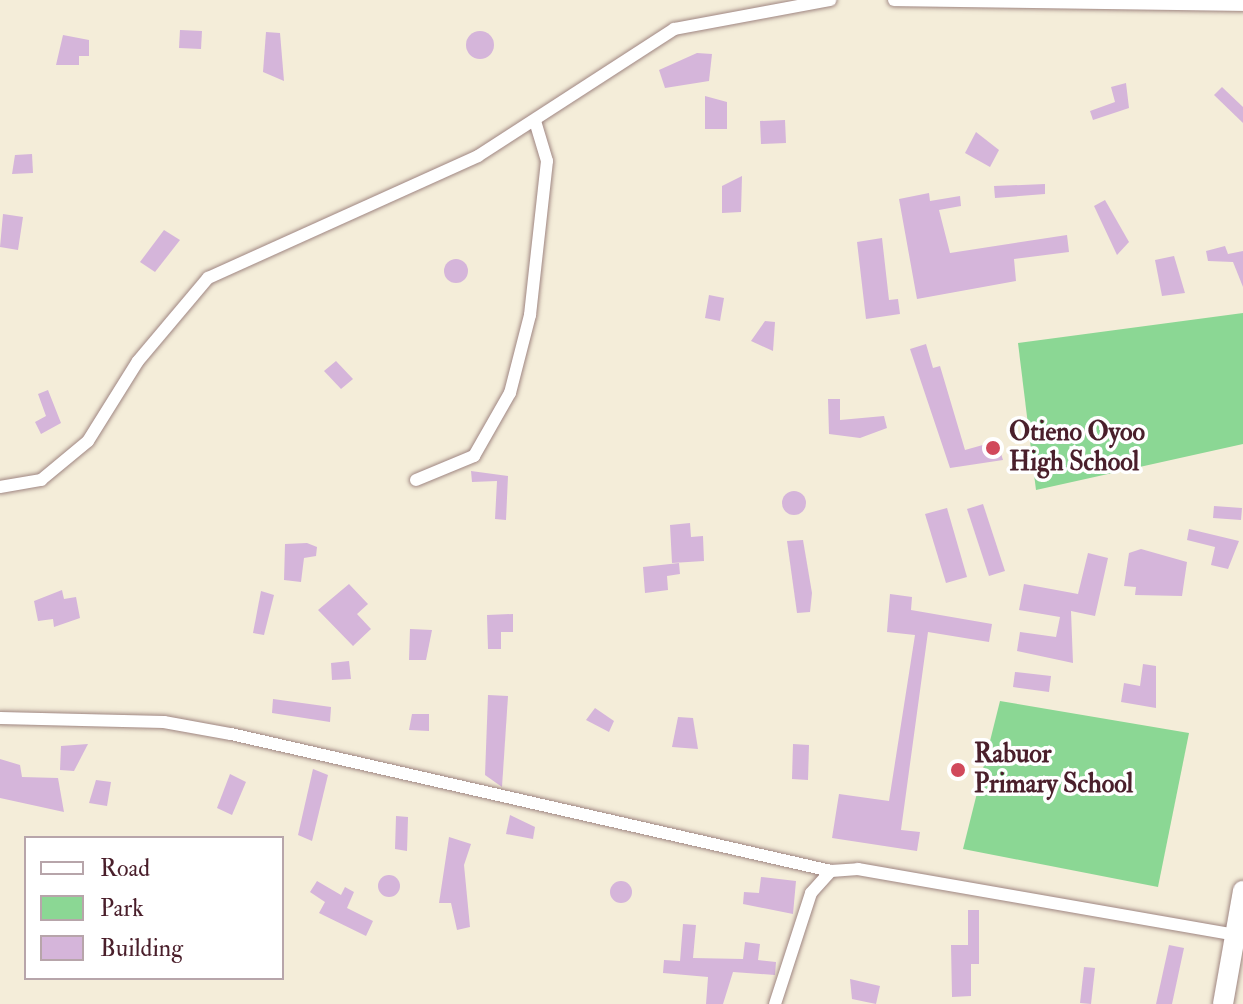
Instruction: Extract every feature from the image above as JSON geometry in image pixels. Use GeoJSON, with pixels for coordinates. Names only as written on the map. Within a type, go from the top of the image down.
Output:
{"type":"FeatureCollection","features":[{"type":"Feature","properties":{"kind":"highway"},"geometry":{"type":"LineString","coordinates":[[1223,1004],[1243,891]]}},
{"type":"Feature","properties":{"kind":"street"},"geometry":{"type":"LineString","coordinates":[[0,487],[41,480],[88,441],[138,361],[208,278],[478,156],[674,29],[752,5],[830,0]]}},
{"type":"Feature","properties":{"kind":"street"},"geometry":{"type":"LineString","coordinates":[[894,0],[1243,5]]}},
{"type":"Feature","properties":{"kind":"street"},"geometry":{"type":"LineString","coordinates":[[416,480],[474,456],[510,393],[530,315],[547,161],[535,121]]}},
{"type":"Feature","properties":{"kind":"street"},"geometry":{"type":"LineString","coordinates":[[0,718],[164,722],[231,734],[831,871],[858,869],[1235,935]]}},
{"type":"Feature","properties":{"kind":"street"},"geometry":{"type":"LineString","coordinates":[[775,1004],[811,893],[831,871]]}},
{"type":"Feature","properties":{"kind":"green space"},"geometry":{"type":"Polygon","coordinates":[[[1243,313],[1243,444],[1036,490],[1018,343],[1243,313]]]}},
{"type":"Feature","properties":{"kind":"green space"},"geometry":{"type":"Polygon","coordinates":[[[1000,701],[1189,733],[1158,887],[963,849],[1000,701]]]}},
{"type":"Feature","properties":{"kind":"building"},"geometry":{"type":"Polygon","coordinates":[[[180,30],[202,31],[201,49],[179,48],[180,30]]]}},
{"type":"Feature","properties":{"kind":"building"},"geometry":{"type":"Polygon","coordinates":[[[480,31],[490,35],[494,45],[490,55],[480,59],[470,55],[466,45],[470,35],[480,31]]]}},
{"type":"Feature","properties":{"kind":"building"},"geometry":{"type":"Polygon","coordinates":[[[266,32],[280,33],[284,81],[263,72],[266,32]]]}},
{"type":"Feature","properties":{"kind":"building"},"geometry":{"type":"Polygon","coordinates":[[[63,35],[89,40],[89,56],[79,56],[79,65],[56,65],[63,35]]]}},
{"type":"Feature","properties":{"kind":"building"},"geometry":{"type":"Polygon","coordinates":[[[697,53],[712,54],[709,81],[665,88],[659,70],[697,53]]]}},
{"type":"Feature","properties":{"kind":"building"},"geometry":{"type":"Polygon","coordinates":[[[1126,83],[1129,108],[1093,120],[1090,111],[1115,102],[1111,87],[1126,83]]]}},
{"type":"Feature","properties":{"kind":"building"},"geometry":{"type":"Polygon","coordinates":[[[1222,87],[1243,107],[1243,123],[1214,95],[1222,87]]]}},
{"type":"Feature","properties":{"kind":"building"},"geometry":{"type":"Polygon","coordinates":[[[705,96],[727,102],[727,129],[705,129],[705,96]]]}},
{"type":"Feature","properties":{"kind":"building"},"geometry":{"type":"Polygon","coordinates":[[[785,120],[786,143],[761,144],[760,121],[785,120]]]}},
{"type":"Feature","properties":{"kind":"building"},"geometry":{"type":"Polygon","coordinates":[[[976,132],[999,150],[990,167],[965,153],[976,132]]]}},
{"type":"Feature","properties":{"kind":"building"},"geometry":{"type":"Polygon","coordinates":[[[32,154],[33,173],[12,174],[15,155],[32,154]]]}},
{"type":"Feature","properties":{"kind":"building"},"geometry":{"type":"Polygon","coordinates":[[[742,176],[741,212],[722,213],[722,186],[742,176]]]}},
{"type":"Feature","properties":{"kind":"building"},"geometry":{"type":"Polygon","coordinates":[[[1045,184],[1045,194],[995,198],[994,186],[1045,184]]]}},
{"type":"Feature","properties":{"kind":"building"},"geometry":{"type":"Polygon","coordinates":[[[929,193],[930,201],[960,196],[961,206],[939,210],[950,253],[1067,235],[1069,252],[1014,259],[1016,281],[917,299],[899,199],[929,193]]]}},
{"type":"Feature","properties":{"kind":"building"},"geometry":{"type":"Polygon","coordinates":[[[1105,200],[1129,242],[1117,255],[1094,206],[1105,200]]]}},
{"type":"Feature","properties":{"kind":"building"},"geometry":{"type":"Polygon","coordinates":[[[3,214],[23,217],[18,250],[0,247],[3,214]]]}},
{"type":"Feature","properties":{"kind":"building"},"geometry":{"type":"Polygon","coordinates":[[[164,230],[180,240],[155,272],[140,262],[164,230]]]}},
{"type":"Feature","properties":{"kind":"building"},"geometry":{"type":"Polygon","coordinates":[[[882,238],[889,300],[898,299],[900,314],[866,319],[857,242],[882,238]]]}},
{"type":"Feature","properties":{"kind":"building"},"geometry":{"type":"Polygon","coordinates":[[[1225,246],[1228,254],[1243,251],[1243,287],[1233,262],[1208,261],[1206,251],[1225,246]]]}},
{"type":"Feature","properties":{"kind":"building"},"geometry":{"type":"Polygon","coordinates":[[[1174,256],[1185,293],[1162,296],[1155,260],[1174,256]]]}},
{"type":"Feature","properties":{"kind":"building"},"geometry":{"type":"Polygon","coordinates":[[[456,259],[464,263],[468,271],[464,279],[456,283],[448,279],[444,271],[448,263],[456,259]]]}},
{"type":"Feature","properties":{"kind":"building"},"geometry":{"type":"Polygon","coordinates":[[[709,295],[724,298],[720,321],[705,318],[709,295]]]}},
{"type":"Feature","properties":{"kind":"building"},"geometry":{"type":"Polygon","coordinates":[[[765,321],[775,322],[773,351],[751,341],[765,321]]]}},
{"type":"Feature","properties":{"kind":"building"},"geometry":{"type":"Polygon","coordinates":[[[926,344],[933,368],[940,366],[965,450],[997,441],[1003,460],[950,468],[910,349],[926,344]]]}},
{"type":"Feature","properties":{"kind":"building"},"geometry":{"type":"Polygon","coordinates":[[[336,361],[353,379],[341,389],[324,371],[336,361]]]}},
{"type":"Feature","properties":{"kind":"building"},"geometry":{"type":"Polygon","coordinates":[[[48,390],[61,423],[41,434],[35,422],[46,416],[38,394],[48,390]]]}},
{"type":"Feature","properties":{"kind":"building"},"geometry":{"type":"Polygon","coordinates":[[[828,399],[840,399],[840,420],[884,416],[887,428],[860,438],[829,434],[828,399]]]}},
{"type":"Feature","properties":{"kind":"building"},"geometry":{"type":"Polygon","coordinates":[[[471,471],[508,476],[506,520],[495,519],[497,481],[472,482],[471,471]]]}},
{"type":"Feature","properties":{"kind":"building"},"geometry":{"type":"Polygon","coordinates":[[[794,491],[802,495],[806,503],[802,511],[794,515],[786,511],[782,503],[786,495],[794,491]]]}},
{"type":"Feature","properties":{"kind":"building"},"geometry":{"type":"Polygon","coordinates":[[[983,504],[1005,571],[989,576],[967,509],[983,504]]]}},
{"type":"Feature","properties":{"kind":"building"},"geometry":{"type":"Polygon","coordinates":[[[1214,506],[1242,508],[1241,520],[1213,518],[1214,506]]]}},
{"type":"Feature","properties":{"kind":"building"},"geometry":{"type":"Polygon","coordinates":[[[947,508],[967,577],[946,583],[925,514],[947,508]]]}},
{"type":"Feature","properties":{"kind":"building"},"geometry":{"type":"Polygon","coordinates":[[[690,523],[691,537],[703,536],[704,561],[672,563],[670,525],[690,523]]]}},
{"type":"Feature","properties":{"kind":"building"},"geometry":{"type":"Polygon","coordinates":[[[1189,529],[1239,541],[1228,569],[1211,565],[1215,547],[1187,540],[1189,529]]]}},
{"type":"Feature","properties":{"kind":"building"},"geometry":{"type":"Polygon","coordinates":[[[803,540],[812,593],[810,612],[797,613],[787,541],[803,540]]]}},
{"type":"Feature","properties":{"kind":"building"},"geometry":{"type":"Polygon","coordinates":[[[307,543],[317,547],[316,556],[304,558],[301,582],[284,580],[285,544],[307,543]]]}},
{"type":"Feature","properties":{"kind":"building"},"geometry":{"type":"Polygon","coordinates":[[[1141,549],[1187,562],[1182,596],[1135,595],[1136,587],[1124,586],[1129,553],[1141,549]]]}},
{"type":"Feature","properties":{"kind":"building"},"geometry":{"type":"Polygon","coordinates":[[[1088,553],[1108,558],[1095,616],[1071,611],[1073,663],[1017,651],[1020,632],[1056,637],[1060,617],[1019,610],[1024,584],[1078,594],[1088,553]]]}},
{"type":"Feature","properties":{"kind":"building"},"geometry":{"type":"Polygon","coordinates":[[[679,563],[680,574],[667,576],[668,590],[645,593],[643,567],[679,563]]]}},
{"type":"Feature","properties":{"kind":"building"},"geometry":{"type":"Polygon","coordinates":[[[349,584],[368,604],[357,614],[371,629],[353,646],[318,610],[349,584]]]}},
{"type":"Feature","properties":{"kind":"building"},"geometry":{"type":"Polygon","coordinates":[[[62,590],[64,599],[76,597],[80,618],[54,627],[53,619],[38,621],[34,601],[62,590]]]}},
{"type":"Feature","properties":{"kind":"building"},"geometry":{"type":"Polygon","coordinates":[[[261,591],[274,595],[264,635],[253,633],[261,591]]]}},
{"type":"Feature","properties":{"kind":"building"},"geometry":{"type":"Polygon","coordinates":[[[890,594],[912,597],[911,610],[992,624],[989,642],[928,632],[901,830],[920,832],[917,851],[832,838],[839,794],[889,801],[915,635],[887,632],[890,594]]]}},
{"type":"Feature","properties":{"kind":"building"},"geometry":{"type":"Polygon","coordinates":[[[513,614],[513,632],[501,632],[501,649],[488,649],[487,615],[513,614]]]}},
{"type":"Feature","properties":{"kind":"building"},"geometry":{"type":"Polygon","coordinates":[[[410,629],[432,630],[426,660],[409,660],[410,629]]]}},
{"type":"Feature","properties":{"kind":"building"},"geometry":{"type":"Polygon","coordinates":[[[349,661],[351,679],[332,680],[331,663],[349,661]]]}},
{"type":"Feature","properties":{"kind":"building"},"geometry":{"type":"Polygon","coordinates":[[[1143,664],[1156,666],[1156,708],[1121,702],[1124,683],[1140,686],[1143,664]]]}},
{"type":"Feature","properties":{"kind":"building"},"geometry":{"type":"Polygon","coordinates":[[[1015,672],[1051,676],[1049,692],[1013,687],[1015,672]]]}},
{"type":"Feature","properties":{"kind":"building"},"geometry":{"type":"Polygon","coordinates":[[[488,695],[508,696],[502,787],[485,775],[488,695]]]}},
{"type":"Feature","properties":{"kind":"building"},"geometry":{"type":"Polygon","coordinates":[[[273,699],[331,707],[330,722],[272,713],[273,699]]]}},
{"type":"Feature","properties":{"kind":"building"},"geometry":{"type":"Polygon","coordinates":[[[595,708],[614,721],[609,732],[586,720],[595,708]]]}},
{"type":"Feature","properties":{"kind":"building"},"geometry":{"type":"Polygon","coordinates":[[[412,714],[429,714],[429,731],[409,730],[412,714]]]}},
{"type":"Feature","properties":{"kind":"building"},"geometry":{"type":"Polygon","coordinates":[[[678,717],[693,718],[698,749],[672,747],[678,717]]]}},
{"type":"Feature","properties":{"kind":"building"},"geometry":{"type":"Polygon","coordinates":[[[88,744],[74,771],[60,770],[61,746],[88,744]]]}},
{"type":"Feature","properties":{"kind":"building"},"geometry":{"type":"Polygon","coordinates":[[[793,744],[809,745],[808,780],[792,779],[793,744]]]}},
{"type":"Feature","properties":{"kind":"building"},"geometry":{"type":"Polygon","coordinates":[[[0,759],[20,765],[22,777],[58,778],[64,812],[0,798],[0,759]]]}},
{"type":"Feature","properties":{"kind":"building"},"geometry":{"type":"Polygon","coordinates":[[[313,769],[328,775],[312,841],[298,835],[313,769]]]}},
{"type":"Feature","properties":{"kind":"building"},"geometry":{"type":"Polygon","coordinates":[[[230,774],[246,782],[232,815],[217,808],[230,774]]]}},
{"type":"Feature","properties":{"kind":"building"},"geometry":{"type":"Polygon","coordinates":[[[96,780],[111,782],[107,806],[89,803],[96,780]]]}},
{"type":"Feature","properties":{"kind":"building"},"geometry":{"type":"Polygon","coordinates":[[[510,815],[535,827],[533,839],[506,834],[510,815]]]}},
{"type":"Feature","properties":{"kind":"building"},"geometry":{"type":"Polygon","coordinates":[[[396,816],[408,817],[407,851],[395,849],[396,816]]]}},
{"type":"Feature","properties":{"kind":"building"},"geometry":{"type":"Polygon","coordinates":[[[449,837],[471,844],[464,865],[470,927],[457,930],[451,903],[439,903],[449,837]]]}},
{"type":"Feature","properties":{"kind":"building"},"geometry":{"type":"Polygon","coordinates":[[[389,875],[397,878],[400,886],[397,894],[389,897],[381,894],[378,886],[381,878],[389,875]]]}},
{"type":"Feature","properties":{"kind":"building"},"geometry":{"type":"Polygon","coordinates":[[[761,877],[796,881],[793,914],[743,904],[744,892],[759,893],[761,877]]]}},
{"type":"Feature","properties":{"kind":"building"},"geometry":{"type":"Polygon","coordinates":[[[317,881],[341,895],[345,887],[354,892],[347,908],[373,921],[366,936],[319,913],[325,902],[310,892],[317,881]]]}},
{"type":"Feature","properties":{"kind":"building"},"geometry":{"type":"Polygon","coordinates":[[[621,881],[632,892],[621,903],[610,892],[621,881]]]}},
{"type":"Feature","properties":{"kind":"building"},"geometry":{"type":"Polygon","coordinates":[[[968,910],[979,910],[979,964],[971,964],[971,996],[952,997],[951,945],[968,945],[968,910]]]}},
{"type":"Feature","properties":{"kind":"building"},"geometry":{"type":"Polygon","coordinates":[[[683,924],[696,925],[693,958],[743,959],[745,942],[760,944],[758,960],[776,962],[775,975],[733,972],[723,1004],[706,1004],[708,977],[663,973],[664,960],[680,961],[683,924]]]}},
{"type":"Feature","properties":{"kind":"building"},"geometry":{"type":"Polygon","coordinates":[[[1169,945],[1184,948],[1172,1004],[1156,1004],[1169,945]]]}},
{"type":"Feature","properties":{"kind":"building"},"geometry":{"type":"Polygon","coordinates":[[[1084,967],[1095,968],[1091,1004],[1080,1003],[1084,967]]]}},
{"type":"Feature","properties":{"kind":"building"},"geometry":{"type":"Polygon","coordinates":[[[850,979],[880,986],[876,1004],[852,999],[850,979]]]}},
{"type":"Feature","properties":{"kind":"place","name":"Otieno Oyoo High School"},"geometry":{"type":"Point","coordinates":[993,448]}},
{"type":"Feature","properties":{"kind":"place","name":"Rabuor Primary School"},"geometry":{"type":"Point","coordinates":[958,770]}}]}
